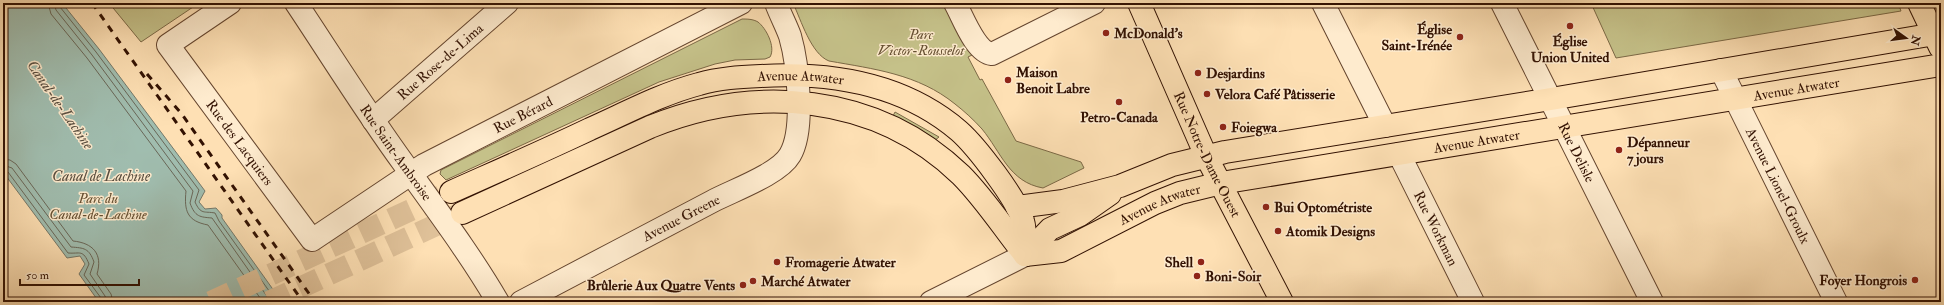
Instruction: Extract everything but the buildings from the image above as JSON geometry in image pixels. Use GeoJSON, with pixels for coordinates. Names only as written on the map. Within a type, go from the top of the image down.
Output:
{"type":"FeatureCollection","features":[{"type":"Feature","properties":{"kind":"main road","name":"Rue Notre-Dame Ouest"},"geometry":{"type":"LineString","coordinates":[[1139,3],[1206,156],[1282,302]]}},
{"type":"Feature","properties":{"kind":"main road"},"geometry":{"type":"LineString","coordinates":[[1919,3],[1939,39]]}},
{"type":"Feature","properties":{"kind":"main road","name":"Avenue Atwater"},"geometry":{"type":"LineString","coordinates":[[451,192],[641,106],[690,86],[733,78],[797,75],[834,77],[871,84],[901,95],[924,107],[947,122],[972,143],[1017,207],[1064,201],[1120,186],[1172,165],[1206,156],[1721,70],[1939,39]]}},
{"type":"Feature","properties":{"kind":"main road","name":"Avenue Atwater"},"geometry":{"type":"LineString","coordinates":[[1025,255],[1061,251],[1155,203],[1180,193],[1221,183],[1941,65]]}},
{"type":"Feature","properties":{"kind":"main road","name":"Avenue Atwater"},"geometry":{"type":"LineString","coordinates":[[462,213],[650,127],[680,116],[732,104],[798,102],[828,106],[862,114],[892,126],[923,144],[967,181],[1025,255]]}},
{"type":"Feature","properties":{"kind":"main road","name":"Avenue Atwater"},"geometry":{"type":"LineString","coordinates":[[1025,255],[1050,230],[1080,215],[1120,186]]}},
{"type":"Feature","properties":{"kind":"main road"},"geometry":{"type":"LineString","coordinates":[[1017,207],[1024,226],[1025,255]]}},
{"type":"Feature","properties":{"kind":"street","name":"Rue des Lacquiers"},"geometry":{"type":"LineString","coordinates":[[230,3],[168,45],[312,240]]}},
{"type":"Feature","properties":{"kind":"street","name":"Rue Saint-Ambroise"},"geometry":{"type":"LineString","coordinates":[[296,3],[373,120],[424,190],[498,302]]}},
{"type":"Feature","properties":{"kind":"street","name":"Rue Rose-de-Lima"},"geometry":{"type":"LineString","coordinates":[[373,120],[507,3]]}},
{"type":"Feature","properties":{"kind":"street","name":"Rue Bérard"},"geometry":{"type":"LineString","coordinates":[[312,240],[433,160],[741,3]]}},
{"type":"Feature","properties":{"kind":"street","name":"Avenue Greene"},"geometry":{"type":"LineString","coordinates":[[521,302],[773,171],[781,165],[791,153],[795,144],[798,122],[798,102],[794,52],[789,34],[776,3]]}},
{"type":"Feature","properties":{"kind":"street"},"geometry":{"type":"LineString","coordinates":[[955,3],[976,42],[984,52],[992,54],[997,53],[1094,3]]}},
{"type":"Feature","properties":{"kind":"street"},"geometry":{"type":"LineString","coordinates":[[1323,3],[1385,126]]}},
{"type":"Feature","properties":{"kind":"street","name":"Rue Delisle"},"geometry":{"type":"LineString","coordinates":[[1502,3],[1652,302]]}},
{"type":"Feature","properties":{"kind":"street","name":"Avenue Lionel-Groulx"},"geometry":{"type":"LineString","coordinates":[[1721,70],[1836,302]]}},
{"type":"Feature","properties":{"kind":"street","name":"Rue Workman"},"geometry":{"type":"LineString","coordinates":[[1399,154],[1473,302]]}},
{"type":"Feature","properties":{"kind":"street","name":"Avenue Atwater"},"geometry":{"type":"LineString","coordinates":[[931,302],[1025,255]]}},
{"type":"Feature","properties":{"kind":"green space"},"geometry":{"type":"Polygon","coordinates":[[[109,3],[199,3],[141,42],[109,3]]]}},
{"type":"Feature","properties":{"kind":"green space","name":"Parc Victor-Rousselot"},"geometry":{"type":"Polygon","coordinates":[[[793,3],[944,3],[972,55],[968,57],[980,80],[982,79],[1016,141],[1081,162],[1084,168],[1043,188],[1031,185],[1014,173],[1007,165],[982,129],[955,104],[941,94],[911,79],[879,70],[829,61],[823,57],[807,36],[793,3]]]}},
{"type":"Feature","properties":{"kind":"green space"},"geometry":{"type":"Polygon","coordinates":[[[1591,3],[1898,3],[1901,11],[1616,58],[1591,3]]]}},
{"type":"Feature","properties":{"kind":"green space"},"geometry":{"type":"Polygon","coordinates":[[[742,19],[750,19],[758,22],[767,33],[772,48],[770,57],[765,59],[735,60],[715,64],[659,82],[446,180],[440,174],[441,170],[742,19]]]}},
{"type":"Feature","properties":{"kind":"green space"},"geometry":{"type":"Polygon","coordinates":[[[895,112],[939,137],[934,141],[893,116],[895,112]]]}},
{"type":"Feature","properties":{"kind":"water","name":"Canal de Lachine"},"geometry":{"type":"Polygon","coordinates":[[[3,3],[62,3],[99,49],[205,191],[199,202],[205,209],[216,208],[222,215],[222,218],[282,302],[99,302],[79,274],[85,264],[80,256],[67,258],[3,172],[3,3]]]}},
{"type":"Feature","properties":{"kind":"tunnel"},"geometry":{"type":"LineString","coordinates":[[211,302],[448,193]]}},
{"type":"Feature","properties":{"kind":"tunnel"},"geometry":{"type":"LineString","coordinates":[[269,302],[462,213]]}},
{"type":"Feature","properties":{"kind":"railway"},"geometry":{"type":"LineString","coordinates":[[92,3],[303,302]]}},
{"type":"Feature","properties":{"kind":"railway"},"geometry":{"type":"LineString","coordinates":[[147,74],[181,113],[315,302]]}},
{"type":"Feature","properties":{"kind":"place","name":"Église Union United"},"geometry":{"type":"Point","coordinates":[1570,26]}},
{"type":"Feature","properties":{"kind":"place","name":"McDonald's"},"geometry":{"type":"Point","coordinates":[1106,33]}},
{"type":"Feature","properties":{"kind":"place","name":"Église Saint-Irénée"},"geometry":{"type":"Point","coordinates":[1460,37]}},
{"type":"Feature","properties":{"kind":"place","name":"Desjardins"},"geometry":{"type":"Point","coordinates":[1198,73]}},
{"type":"Feature","properties":{"kind":"place","name":"Maison Benoit Labre"},"geometry":{"type":"Point","coordinates":[1008,80]}},
{"type":"Feature","properties":{"kind":"place","name":"Velora Café Pâtisserie"},"geometry":{"type":"Point","coordinates":[1207,94]}},
{"type":"Feature","properties":{"kind":"place","name":"Petro-Canada"},"geometry":{"type":"Point","coordinates":[1119,102]}},
{"type":"Feature","properties":{"kind":"place","name":"Foiegwa"},"geometry":{"type":"Point","coordinates":[1223,127]}},
{"type":"Feature","properties":{"kind":"place","name":"Dépanneur 7 jours"},"geometry":{"type":"Point","coordinates":[1619,150]}},
{"type":"Feature","properties":{"kind":"place","name":"Bui Optométriste"},"geometry":{"type":"Point","coordinates":[1266,207]}},
{"type":"Feature","properties":{"kind":"place","name":"Atomik Designs"},"geometry":{"type":"Point","coordinates":[1278,231]}},
{"type":"Feature","properties":{"kind":"place","name":"Fromagerie Atwater"},"geometry":{"type":"Point","coordinates":[777,262]}},
{"type":"Feature","properties":{"kind":"place","name":"Shell"},"geometry":{"type":"Point","coordinates":[1201,262]}},
{"type":"Feature","properties":{"kind":"place","name":"Boni-Soir"},"geometry":{"type":"Point","coordinates":[1197,276]}},
{"type":"Feature","properties":{"kind":"place","name":"Foyer Hongrois"},"geometry":{"type":"Point","coordinates":[1915,280]}},
{"type":"Feature","properties":{"kind":"place","name":"Marché Atwater"},"geometry":{"type":"Point","coordinates":[753,281]}},
{"type":"Feature","properties":{"kind":"place","name":"Brûlerie Aux Quatre Vents"},"geometry":{"type":"Point","coordinates":[743,285]}},
{"type":"Feature","properties":{"kind":"water label","name":"Canal-de-Lachine"},"geometry":{"type":"Point","coordinates":[60,105]}},
{"type":"Feature","properties":{"kind":"park label","name":"Parc du Canal-de-Lachine"},"geometry":{"type":"Point","coordinates":[98,206]}}]}
